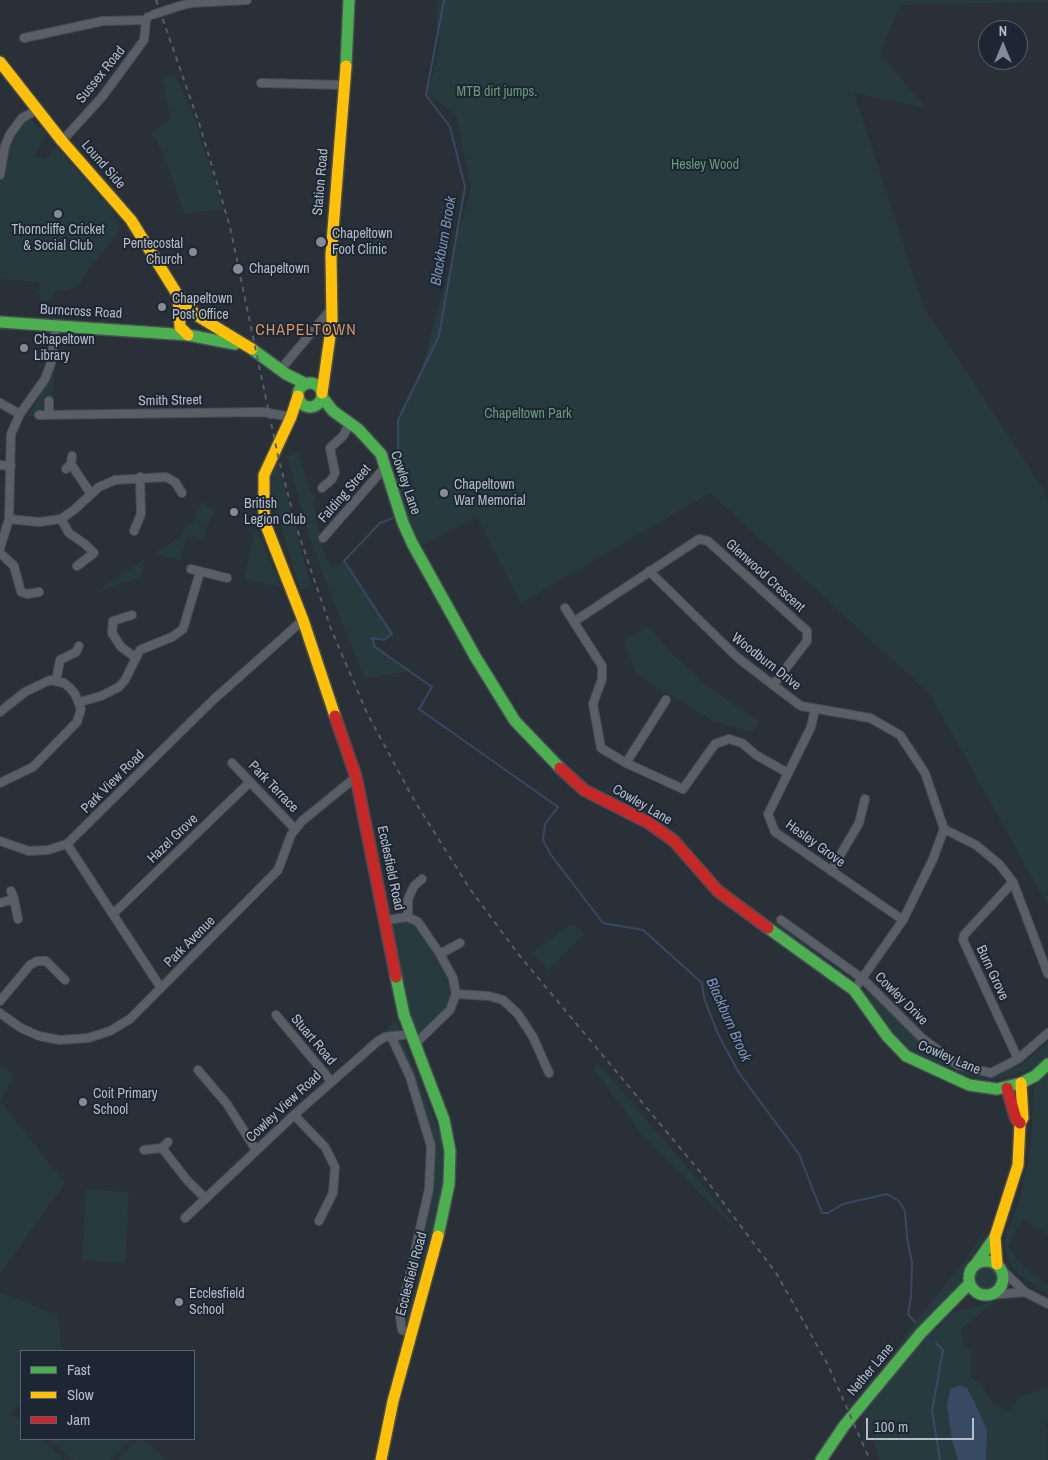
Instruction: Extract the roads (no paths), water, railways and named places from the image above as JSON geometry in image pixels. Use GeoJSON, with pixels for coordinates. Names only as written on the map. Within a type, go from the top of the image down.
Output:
{"type":"FeatureCollection","features":[{"type":"Feature","properties":{"kind":"main road","name":"Station Road"},"geometry":{"type":"LineString","coordinates":[[322,395],[325,365],[331,339],[331,255],[345,85],[349,0]]}},
{"type":"Feature","properties":{"kind":"main road","name":"Lound Side"},"geometry":{"type":"LineString","coordinates":[[0,62],[62,141],[131,220],[177,294],[197,316],[258,353],[284,372]]}},
{"type":"Feature","properties":{"kind":"main road","name":"Lound Side"},"geometry":{"type":"LineString","coordinates":[[177,294],[181,330],[190,335],[244,346]]}},
{"type":"Feature","properties":{"kind":"main road"},"geometry":{"type":"LineString","coordinates":[[180,323],[188,314],[197,316],[202,323],[201,330],[190,335]]}},
{"type":"Feature","properties":{"kind":"main road","name":"Burncross Road"},"geometry":{"type":"LineString","coordinates":[[0,322],[190,335]]}},
{"type":"Feature","properties":{"kind":"main road","name":"Burncross Road"},"geometry":{"type":"LineString","coordinates":[[160,333],[171,332],[180,323]]}},
{"type":"Feature","properties":{"kind":"main road","name":"Station Road"},"geometry":{"type":"LineString","coordinates":[[303,389],[325,365]]}},
{"type":"Feature","properties":{"kind":"main road"},"geometry":{"type":"LineString","coordinates":[[284,372],[303,389]]}},
{"type":"Feature","properties":{"kind":"main road"},"geometry":{"type":"LineString","coordinates":[[291,417],[319,404],[322,395],[318,386],[303,389]]}},
{"type":"Feature","properties":{"kind":"main road"},"geometry":{"type":"LineString","coordinates":[[303,389],[301,404],[310,407]]}},
{"type":"Feature","properties":{"kind":"main road","name":"Ecclesfield Road"},"geometry":{"type":"LineString","coordinates":[[303,389],[264,475],[264,512],[267,528],[303,620],[356,777],[404,1015],[444,1120],[450,1151],[451,1167],[442,1218],[384,1438],[381,1460]]}},
{"type":"Feature","properties":{"kind":"main road","name":"Cowley Lane"},"geometry":{"type":"LineString","coordinates":[[322,395],[332,411],[350,424],[381,454],[403,522],[412,543],[440,590],[476,658],[516,721],[584,790],[649,823],[674,841],[718,891],[854,990],[886,1036],[906,1056],[969,1086],[1007,1088],[1035,1076],[1048,1064]]}},
{"type":"Feature","properties":{"kind":"main road","name":"Cowley Lane"},"geometry":{"type":"LineString","coordinates":[[310,407],[332,411]]}},
{"type":"Feature","properties":{"kind":"main road"},"geometry":{"type":"LineString","coordinates":[[995,1237],[998,1266],[1003,1274],[1002,1284],[999,1289],[987,1295],[975,1292],[969,1284],[969,1273],[995,1237],[1018,1165],[1020,1123],[1023,1118],[1024,1107],[1021,1083]]}},
{"type":"Feature","properties":{"kind":"main road"},"geometry":{"type":"LineString","coordinates":[[1007,1088],[1016,1119],[1020,1123]]}},
{"type":"Feature","properties":{"kind":"main road"},"geometry":{"type":"LineString","coordinates":[[976,1264],[986,1261],[998,1266]]}},
{"type":"Feature","properties":{"kind":"main road","name":"Nether Lane"},"geometry":{"type":"LineString","coordinates":[[821,1460],[844,1426],[920,1333],[969,1284]]}},
{"type":"Feature","properties":{"kind":"main road","name":"Nether Lane"},"geometry":{"type":"LineString","coordinates":[[950,1305],[987,1295]]}},
{"type":"Feature","properties":{"kind":"street"},"geometry":{"type":"LineString","coordinates":[[24,38],[103,21],[149,17],[191,3],[247,0]]}},
{"type":"Feature","properties":{"kind":"street","name":"Sussex Road"},"geometry":{"type":"LineString","coordinates":[[62,141],[102,97],[144,40],[149,17]]}},
{"type":"Feature","properties":{"kind":"street"},"geometry":{"type":"LineString","coordinates":[[261,83],[345,85]]}},
{"type":"Feature","properties":{"kind":"street"},"geometry":{"type":"LineString","coordinates":[[0,175],[5,146],[10,134],[22,118],[37,110]]}},
{"type":"Feature","properties":{"kind":"street"},"geometry":{"type":"LineString","coordinates":[[284,372],[309,336],[332,308]]}},
{"type":"Feature","properties":{"kind":"street"},"geometry":{"type":"LineString","coordinates":[[0,548],[9,519],[11,434],[20,414],[45,379],[51,363],[56,326]]}},
{"type":"Feature","properties":{"kind":"street"},"geometry":{"type":"LineString","coordinates":[[49,401],[49,415]]}},
{"type":"Feature","properties":{"kind":"street"},"geometry":{"type":"LineString","coordinates":[[0,403],[20,414]]}},
{"type":"Feature","properties":{"kind":"street","name":"Smith Street"},"geometry":{"type":"LineString","coordinates":[[39,415],[262,412],[291,417]]}},
{"type":"Feature","properties":{"kind":"street"},"geometry":{"type":"LineString","coordinates":[[322,488],[332,479],[335,473],[330,448],[343,436],[350,424]]}},
{"type":"Feature","properties":{"kind":"street"},"geometry":{"type":"LineString","coordinates":[[70,463],[91,494]]}},
{"type":"Feature","properties":{"kind":"street"},"geometry":{"type":"LineString","coordinates":[[0,465],[10,466]]}},
{"type":"Feature","properties":{"kind":"street","name":"Falding Street"},"geometry":{"type":"LineString","coordinates":[[323,538],[386,466]]}},
{"type":"Feature","properties":{"kind":"street"},"geometry":{"type":"LineString","coordinates":[[9,519],[39,522],[61,519],[75,509],[98,487],[115,480],[140,477],[169,478],[175,482],[182,493]]}},
{"type":"Feature","properties":{"kind":"street"},"geometry":{"type":"LineString","coordinates":[[134,531],[141,514],[140,477]]}},
{"type":"Feature","properties":{"kind":"street"},"geometry":{"type":"LineString","coordinates":[[61,519],[69,533],[94,553],[77,566]]}},
{"type":"Feature","properties":{"kind":"street","name":"Glenwood Crescent"},"geometry":{"type":"LineString","coordinates":[[575,621],[699,539],[708,540],[807,631],[807,641],[773,685]]}},
{"type":"Feature","properties":{"kind":"street"},"geometry":{"type":"LineString","coordinates":[[0,553],[14,566],[21,592],[27,594],[39,592]]}},
{"type":"Feature","properties":{"kind":"street"},"geometry":{"type":"LineString","coordinates":[[191,570],[227,578]]}},
{"type":"Feature","properties":{"kind":"street","name":"Woodburn Drive"},"geometry":{"type":"LineString","coordinates":[[649,571],[730,652],[802,706],[870,718],[900,735],[925,773],[944,829]]}},
{"type":"Feature","properties":{"kind":"street"},"geometry":{"type":"LineString","coordinates":[[80,702],[101,696],[119,687],[130,671],[135,658],[144,647],[172,637],[183,629],[200,572]]}},
{"type":"Feature","properties":{"kind":"street"},"geometry":{"type":"LineString","coordinates":[[565,608],[602,666],[602,679],[593,704],[601,748],[626,763],[684,788],[716,744],[729,739],[742,743],[756,755],[786,772]]}},
{"type":"Feature","properties":{"kind":"street"},"geometry":{"type":"LineString","coordinates":[[132,615],[112,622],[112,633],[120,647],[135,658]]}},
{"type":"Feature","properties":{"kind":"street","name":"Park View Road"},"geometry":{"type":"LineString","coordinates":[[67,844],[212,701],[303,620]]}},
{"type":"Feature","properties":{"kind":"street"},"geometry":{"type":"LineString","coordinates":[[56,680],[60,660],[76,652],[79,646]]}},
{"type":"Feature","properties":{"kind":"street"},"geometry":{"type":"LineString","coordinates":[[0,712],[35,685],[56,680],[70,688],[80,702],[80,716],[77,722],[44,756],[24,774],[0,784]]}},
{"type":"Feature","properties":{"kind":"street"},"geometry":{"type":"LineString","coordinates":[[626,763],[666,700]]}},
{"type":"Feature","properties":{"kind":"street","name":"Hesley Grove"},"geometry":{"type":"LineString","coordinates":[[815,709],[811,726],[786,772],[768,814],[775,832],[902,920]]}},
{"type":"Feature","properties":{"kind":"street","name":"Park Terrace"},"geometry":{"type":"LineString","coordinates":[[232,763],[295,829]]}},
{"type":"Feature","properties":{"kind":"street","name":"Park Avenue"},"geometry":{"type":"LineString","coordinates":[[0,1013],[21,1028],[39,1036],[60,1040],[88,1038],[110,1031],[130,1019],[278,870],[295,829],[356,777]]}},
{"type":"Feature","properties":{"kind":"street","name":"Hazel Grove"},"geometry":{"type":"LineString","coordinates":[[113,914],[250,782]]}},
{"type":"Feature","properties":{"kind":"street"},"geometry":{"type":"LineString","coordinates":[[831,871],[859,823],[865,799]]}},
{"type":"Feature","properties":{"kind":"street"},"geometry":{"type":"LineString","coordinates":[[854,990],[902,920],[933,859],[944,829],[976,845],[999,864],[1013,882],[1048,974]]}},
{"type":"Feature","properties":{"kind":"street"},"geometry":{"type":"LineString","coordinates":[[0,841],[29,851],[48,850],[67,844],[161,988]]}},
{"type":"Feature","properties":{"kind":"street"},"geometry":{"type":"LineString","coordinates":[[408,917],[408,899],[414,886],[422,879]]}},
{"type":"Feature","properties":{"kind":"street","name":"Burn Grove"},"geometry":{"type":"LineString","coordinates":[[1013,882],[964,935],[963,940],[1018,1058]]}},
{"type":"Feature","properties":{"kind":"street"},"geometry":{"type":"LineString","coordinates":[[11,891],[18,919]]}},
{"type":"Feature","properties":{"kind":"street"},"geometry":{"type":"LineString","coordinates":[[0,903],[14,900]]}},
{"type":"Feature","properties":{"kind":"street"},"geometry":{"type":"LineString","coordinates":[[386,920],[408,917],[418,922],[440,954],[453,978],[456,994],[450,1010],[413,1039]]}},
{"type":"Feature","properties":{"kind":"street","name":"Cowley Drive"},"geometry":{"type":"LineString","coordinates":[[782,920],[863,979],[922,1038],[958,1065],[991,1073],[1018,1058],[1048,1033]]}},
{"type":"Feature","properties":{"kind":"street"},"geometry":{"type":"LineString","coordinates":[[440,954],[462,943]]}},
{"type":"Feature","properties":{"kind":"street"},"geometry":{"type":"LineString","coordinates":[[0,1001],[30,965],[37,961],[46,961],[65,980]]}},
{"type":"Feature","properties":{"kind":"street"},"geometry":{"type":"LineString","coordinates":[[456,994],[489,996],[503,1000],[518,1014],[533,1037],[548,1073]]}},
{"type":"Feature","properties":{"kind":"street","name":"Stuart Road"},"geometry":{"type":"LineString","coordinates":[[276,1016],[331,1081]]}},
{"type":"Feature","properties":{"kind":"street","name":"Cowley View Road"},"geometry":{"type":"LineString","coordinates":[[185,1218],[331,1081],[378,1041],[392,1036],[413,1039]]}},
{"type":"Feature","properties":{"kind":"street","name":"Ecclesfield Road"},"geometry":{"type":"LineString","coordinates":[[392,1036],[410,1077],[431,1146],[429,1189],[400,1317],[402,1330],[412,1334]]}},
{"type":"Feature","properties":{"kind":"street"},"geometry":{"type":"LineString","coordinates":[[198,1070],[227,1104],[256,1150]]}},
{"type":"Feature","properties":{"kind":"street"},"geometry":{"type":"LineString","coordinates":[[294,1115],[325,1147],[335,1167],[334,1192],[320,1221]]}},
{"type":"Feature","properties":{"kind":"street"},"geometry":{"type":"LineString","coordinates":[[144,1150],[165,1145],[187,1180],[205,1198]]}},
{"type":"Feature","properties":{"kind":"street"},"geometry":{"type":"LineString","coordinates":[[998,1266],[1025,1292],[1048,1304]]}},
{"type":"Feature","properties":{"kind":"street"},"geometry":{"type":"LineString","coordinates":[[987,1295],[1025,1292]]}},
{"type":"Feature","properties":{"kind":"water"},"geometry":{"type":"Polygon","coordinates":[[[960,1385],[967,1388],[987,1430],[986,1460],[958,1460],[952,1441],[947,1406],[950,1389],[960,1385]]]}},
{"type":"Feature","properties":{"kind":"waterway","name":"Blackburn Brook"},"geometry":{"type":"LineString","coordinates":[[398,486],[398,420],[439,336],[465,187],[450,127],[426,95],[444,0]]}},
{"type":"Feature","properties":{"kind":"waterway","name":"Blackburn Brook"},"geometry":{"type":"LineString","coordinates":[[393,518],[380,523],[344,561],[392,634],[384,640],[372,638],[375,647],[432,687],[419,709],[558,807],[545,824],[543,840],[551,855],[603,923],[643,930],[702,983],[704,998],[718,1034],[739,1073],[799,1154],[822,1213],[828,1213],[843,1204],[887,1194],[899,1201],[905,1211],[912,1263],[911,1297],[908,1314],[915,1322]]}},
{"type":"Feature","properties":{"kind":"waterway"},"geometry":{"type":"LineString","coordinates":[[936,1343],[943,1350],[932,1411],[940,1460]]}},
{"type":"Feature","properties":{"kind":"railway"},"geometry":{"type":"LineString","coordinates":[[156,0],[200,126],[230,227],[278,456],[297,529],[331,629],[367,713],[414,800],[470,889],[519,955],[701,1173],[776,1273],[827,1363],[870,1460]]}},
{"type":"Feature","properties":{"kind":"place","name":"Thorncliffe Cricket & Social Club"},"geometry":{"type":"Point","coordinates":[58,214]}},
{"type":"Feature","properties":{"kind":"place","name":"Chapeltown Foot Clinic"},"geometry":{"type":"Point","coordinates":[321,242]}},
{"type":"Feature","properties":{"kind":"place","name":"Pentecostal Church"},"geometry":{"type":"Point","coordinates":[193,252]}},
{"type":"Feature","properties":{"kind":"place","name":"Chapeltown"},"geometry":{"type":"Point","coordinates":[238,269]}},
{"type":"Feature","properties":{"kind":"place","name":"Chapeltown Post Office"},"geometry":{"type":"Point","coordinates":[162,307]}},
{"type":"Feature","properties":{"kind":"place","name":"Chapeltown Library"},"geometry":{"type":"Point","coordinates":[24,348]}},
{"type":"Feature","properties":{"kind":"place","name":"Chapeltown War Memorial"},"geometry":{"type":"Point","coordinates":[444,493]}},
{"type":"Feature","properties":{"kind":"place","name":"British Legion Club"},"geometry":{"type":"Point","coordinates":[234,512]}},
{"type":"Feature","properties":{"kind":"place","name":"Coit Primary School"},"geometry":{"type":"Point","coordinates":[83,1102]}},
{"type":"Feature","properties":{"kind":"place","name":"Ecclesfield School"},"geometry":{"type":"Point","coordinates":[179,1302]}},
{"type":"Feature","properties":{"kind":"district","name":"CHAPELTOWN"},"geometry":{"type":"Point","coordinates":[306,331]}},
{"type":"Feature","properties":{"kind":"park label","name":"MTB dirt jumps."},"geometry":{"type":"Point","coordinates":[497,92]}},
{"type":"Feature","properties":{"kind":"park label","name":"Hesley Wood"},"geometry":{"type":"Point","coordinates":[705,165]}},
{"type":"Feature","properties":{"kind":"park label","name":"Chapeltown Park"},"geometry":{"type":"Point","coordinates":[528,414]}}]}
